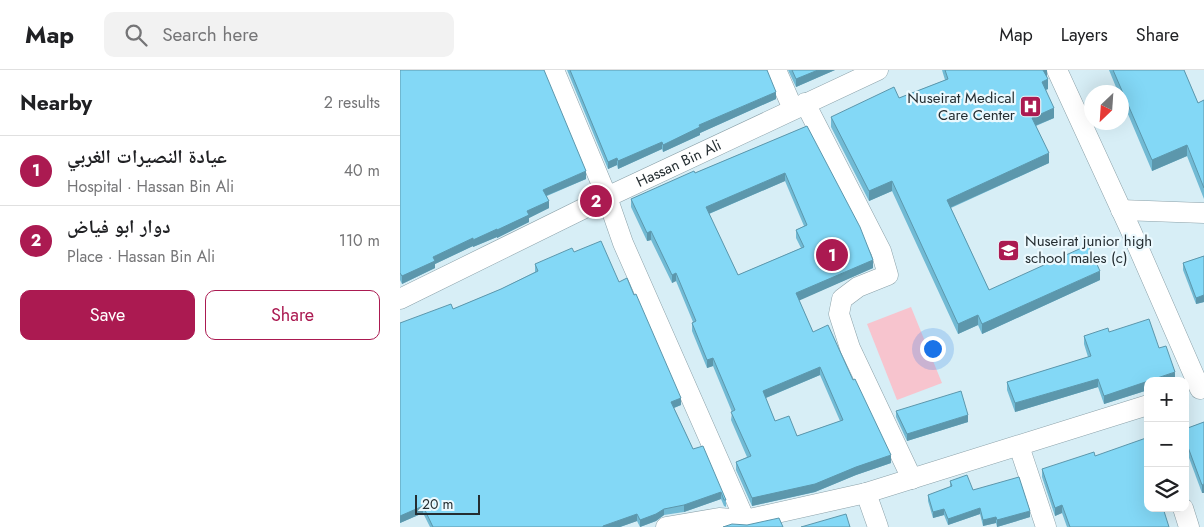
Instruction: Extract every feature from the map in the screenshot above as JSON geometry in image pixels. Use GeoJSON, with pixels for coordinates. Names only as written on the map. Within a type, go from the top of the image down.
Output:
{"type":"FeatureCollection","features":[{"type":"Feature","properties":{"kind":"street"},"geometry":{"type":"LineString","coordinates":[[554,70],[607,197],[623,242],[746,520]]}},
{"type":"Feature","properties":{"kind":"street"},"geometry":{"type":"LineString","coordinates":[[776,70],[799,106],[881,252],[888,275],[858,287],[842,299],[839,314],[850,348],[912,479]]}},
{"type":"Feature","properties":{"kind":"street","name":"Hassan Bin Ali"},"geometry":{"type":"LineString","coordinates":[[400,299],[607,197],[878,70]]}},
{"type":"Feature","properties":{"kind":"street"},"geometry":{"type":"LineString","coordinates":[[1057,70],[1121,210],[1197,390]]}},
{"type":"Feature","properties":{"kind":"street"},"geometry":{"type":"LineString","coordinates":[[1121,210],[1204,212]]}},
{"type":"Feature","properties":{"kind":"street"},"geometry":{"type":"LineString","coordinates":[[666,527],[746,520],[866,493],[1144,406]]}},
{"type":"Feature","properties":{"kind":"street"},"geometry":{"type":"LineString","coordinates":[[1019,446],[1046,527]]}},
{"type":"Feature","properties":{"kind":"street"},"geometry":{"type":"LineString","coordinates":[[866,493],[878,527]]}},
{"type":"Feature","properties":{"kind":"street"},"geometry":{"type":"LineString","coordinates":[[1184,512],[1189,527]]}},
{"type":"Feature","properties":{"kind":"shaded area"},"geometry":{"type":"Polygon","coordinates":[[[911,307],[942,383],[897,400],[867,324],[911,307]]]}},
{"type":"Feature","properties":{"kind":"building"},"geometry":{"type":"Polygon","coordinates":[[[400,70],[544,70],[586,171],[543,190],[549,201],[527,211],[529,215],[433,257],[435,261],[402,276],[400,273],[400,70]]]}},
{"type":"Feature","properties":{"kind":"building"},"geometry":{"type":"Polygon","coordinates":[[[570,70],[767,70],[776,92],[699,125],[700,127],[663,145],[662,142],[618,161],[617,158],[608,162],[570,70]]]}},
{"type":"Feature","properties":{"kind":"building"},"geometry":{"type":"Polygon","coordinates":[[[792,70],[818,70],[796,79],[792,70]]]}},
{"type":"Feature","properties":{"kind":"building"},"geometry":{"type":"Polygon","coordinates":[[[945,70],[1043,70],[1048,79],[1042,82],[1054,108],[1032,118],[1049,153],[947,200],[989,290],[1088,245],[1100,271],[982,324],[978,315],[958,324],[892,181],[869,191],[831,117],[894,87],[899,98],[948,79],[945,70]]]}},
{"type":"Feature","properties":{"kind":"building"},"geometry":{"type":"Polygon","coordinates":[[[1113,70],[1184,70],[1198,103],[1204,100],[1204,188],[1187,145],[1152,160],[1129,107],[1129,85],[1120,85],[1113,70]]]}},
{"type":"Feature","properties":{"kind":"building"},"geometry":{"type":"Polygon","coordinates":[[[807,126],[860,227],[873,260],[796,293],[813,332],[828,325],[891,455],[815,484],[752,498],[736,462],[751,456],[731,412],[735,410],[713,358],[707,360],[692,323],[696,321],[676,273],[672,275],[651,231],[647,233],[631,199],[694,171],[695,173],[807,126]],[[785,173],[706,207],[738,275],[804,247],[796,230],[807,225],[785,173]],[[820,367],[763,391],[775,421],[789,416],[797,436],[843,420],[820,367]]]}},
{"type":"Feature","properties":{"kind":"building"},"geometry":{"type":"Polygon","coordinates":[[[601,241],[619,282],[627,278],[634,295],[636,294],[681,398],[671,402],[693,449],[703,446],[726,500],[724,500],[721,492],[684,505],[664,509],[640,520],[637,514],[603,527],[433,527],[423,506],[400,516],[400,323],[451,304],[453,309],[538,271],[535,264],[572,248],[574,252],[601,241]]]}},
{"type":"Feature","properties":{"kind":"building"},"geometry":{"type":"Polygon","coordinates":[[[1204,256],[1204,295],[1196,298],[1183,263],[1204,256]]]}},
{"type":"Feature","properties":{"kind":"building"},"geometry":{"type":"Polygon","coordinates":[[[1149,319],[1159,348],[1166,346],[1175,372],[1160,377],[1144,377],[1144,382],[1104,396],[1098,379],[1015,403],[1007,382],[1091,356],[1084,336],[1108,328],[1109,332],[1149,319]]]}},
{"type":"Feature","properties":{"kind":"building"},"geometry":{"type":"Polygon","coordinates":[[[961,391],[968,415],[907,434],[896,411],[961,391]]]}},
{"type":"Feature","properties":{"kind":"building"},"geometry":{"type":"Polygon","coordinates":[[[1204,422],[1204,484],[1202,485],[1189,450],[1189,428],[1204,422]]]}},
{"type":"Feature","properties":{"kind":"building"},"geometry":{"type":"Polygon","coordinates":[[[1144,439],[1144,512],[1164,512],[1169,527],[1070,527],[1062,505],[1055,508],[1042,469],[1094,452],[1095,456],[1144,439]]]}},
{"type":"Feature","properties":{"kind":"building"},"geometry":{"type":"Polygon","coordinates":[[[967,475],[973,490],[1019,477],[1030,511],[997,520],[996,517],[983,520],[980,508],[948,519],[944,509],[933,512],[928,495],[952,486],[950,481],[967,475]]]}},
{"type":"Feature","properties":{"kind":"building"},"geometry":{"type":"Polygon","coordinates":[[[846,514],[850,527],[801,527],[846,514]]]}},
{"type":"Feature","properties":{"kind":"building"},"geometry":{"type":"Polygon","coordinates":[[[779,518],[783,527],[723,527],[732,524],[747,525],[779,518]]]}},
{"type":"Feature","properties":{"kind":"place","name":"Nuseirat Medical Care Center"},"geometry":{"type":"Point","coordinates":[1031,107]}},
{"type":"Feature","properties":{"kind":"place","name":"دوار ابو فياض"},"geometry":{"type":"Point","coordinates":[596,201]}},
{"type":"Feature","properties":{"kind":"place","name":"Nuseirat junior high school males (c)"},"geometry":{"type":"Point","coordinates":[1009,250]}},
{"type":"Feature","properties":{"kind":"place","name":"عيادة النصيرات الغربي"},"geometry":{"type":"Point","coordinates":[832,255]}}]}
